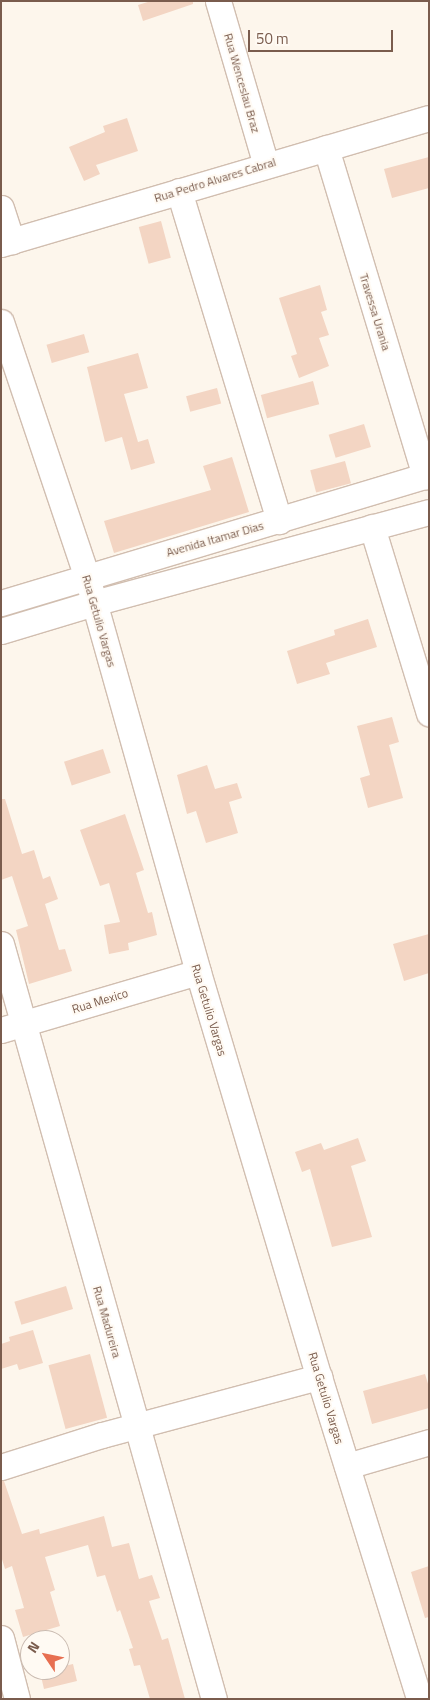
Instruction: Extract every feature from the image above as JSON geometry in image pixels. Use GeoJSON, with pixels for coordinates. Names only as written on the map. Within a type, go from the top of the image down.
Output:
{"type":"FeatureCollection","features":[{"type":"Feature","properties":{"kind":"street","name":"Rua Wenceslau Braz"},"geometry":{"type":"LineString","coordinates":[[218,1],[266,165]]}},
{"type":"Feature","properties":{"kind":"street","name":"Rua Pedro Alvares Cabral"},"geometry":{"type":"LineString","coordinates":[[6,242],[429,118]]}},
{"type":"Feature","properties":{"kind":"street","name":"Travessa Urania"},"geometry":{"type":"LineString","coordinates":[[326,148],[427,475]]}},
{"type":"Feature","properties":{"kind":"street"},"geometry":{"type":"LineString","coordinates":[[179,191],[279,521]]}},
{"type":"Feature","properties":{"kind":"street"},"geometry":{"type":"LineString","coordinates":[[1,208],[6,242]]}},
{"type":"Feature","properties":{"kind":"street","name":"Rua Getulio Vargas"},"geometry":{"type":"LineString","coordinates":[[1,322],[87,577],[198,972],[319,1378],[419,1699]]}},
{"type":"Feature","properties":{"kind":"street","name":"Avenida Itamar Dias"},"geometry":{"type":"LineString","coordinates":[[1,603],[427,475]]}},
{"type":"Feature","properties":{"kind":"street"},"geometry":{"type":"LineString","coordinates":[[1,631],[94,603],[429,512]]}},
{"type":"Feature","properties":{"kind":"street"},"geometry":{"type":"LineString","coordinates":[[372,527],[429,714]]}},
{"type":"Feature","properties":{"kind":"street","name":"Rua Madureira"},"geometry":{"type":"LineString","coordinates":[[1,944],[13,1027],[137,1427],[214,1699]]}},
{"type":"Feature","properties":{"kind":"street","name":"Rua Mexico"},"geometry":{"type":"LineString","coordinates":[[13,1027],[198,972]]}},
{"type":"Feature","properties":{"kind":"street"},"geometry":{"type":"LineString","coordinates":[[1,1466],[319,1378]]}},
{"type":"Feature","properties":{"kind":"street"},"geometry":{"type":"LineString","coordinates":[[347,1466],[429,1442]]}},
{"type":"Feature","properties":{"kind":"street"},"geometry":{"type":"LineString","coordinates":[[1,1638],[17,1699]]}},
{"type":"Feature","properties":{"kind":"building"},"geometry":{"type":"Polygon","coordinates":[[[151,1],[193,1],[193,4],[143,21],[138,5],[151,1]]]}},
{"type":"Feature","properties":{"kind":"building"},"geometry":{"type":"Polygon","coordinates":[[[127,118],[138,151],[96,165],[100,174],[84,181],[69,147],[105,132],[103,126],[127,118]]]}},
{"type":"Feature","properties":{"kind":"building"},"geometry":{"type":"Polygon","coordinates":[[[429,157],[429,188],[392,198],[384,169],[429,157]]]}},
{"type":"Feature","properties":{"kind":"building"},"geometry":{"type":"Polygon","coordinates":[[[161,221],[171,258],[149,264],[139,227],[161,221]]]}},
{"type":"Feature","properties":{"kind":"building"},"geometry":{"type":"Polygon","coordinates":[[[320,285],[327,310],[321,312],[329,335],[319,338],[329,366],[299,378],[291,356],[297,354],[279,298],[320,285]]]}},
{"type":"Feature","properties":{"kind":"building"},"geometry":{"type":"Polygon","coordinates":[[[84,334],[89,352],[52,363],[47,345],[84,334]]]}},
{"type":"Feature","properties":{"kind":"building"},"geometry":{"type":"Polygon","coordinates":[[[138,353],[148,388],[124,394],[138,442],[148,439],[155,463],[131,470],[122,437],[105,442],[87,367],[138,353]]]}},
{"type":"Feature","properties":{"kind":"building"},"geometry":{"type":"Polygon","coordinates":[[[313,381],[319,404],[267,418],[261,395],[313,381]]]}},
{"type":"Feature","properties":{"kind":"building"},"geometry":{"type":"Polygon","coordinates":[[[217,388],[221,403],[190,412],[186,396],[217,388]]]}},
{"type":"Feature","properties":{"kind":"building"},"geometry":{"type":"Polygon","coordinates":[[[364,424],[371,447],[336,458],[329,435],[364,424]]]}},
{"type":"Feature","properties":{"kind":"building"},"geometry":{"type":"Polygon","coordinates":[[[232,457],[249,512],[114,553],[104,521],[211,490],[203,466],[232,457]]]}},
{"type":"Feature","properties":{"kind":"building"},"geometry":{"type":"Polygon","coordinates":[[[345,461],[351,483],[316,493],[310,470],[345,461]]]}},
{"type":"Feature","properties":{"kind":"building"},"geometry":{"type":"Polygon","coordinates":[[[368,619],[377,647],[326,663],[330,674],[297,684],[287,651],[335,635],[334,630],[368,619]]]}},
{"type":"Feature","properties":{"kind":"building"},"geometry":{"type":"Polygon","coordinates":[[[392,717],[399,742],[389,745],[403,798],[368,808],[360,778],[370,775],[357,726],[392,717]]]}},
{"type":"Feature","properties":{"kind":"building"},"geometry":{"type":"Polygon","coordinates":[[[103,749],[111,773],[72,785],[64,762],[103,749]]]}},
{"type":"Feature","properties":{"kind":"building"},"geometry":{"type":"Polygon","coordinates":[[[207,765],[215,789],[237,783],[242,798],[229,802],[238,833],[206,843],[196,811],[187,814],[177,775],[207,765]]]}},
{"type":"Feature","properties":{"kind":"building"},"geometry":{"type":"Polygon","coordinates":[[[1,799],[5,799],[22,854],[34,850],[43,879],[50,876],[58,899],[45,904],[59,950],[65,949],[72,971],[29,984],[16,930],[28,926],[12,876],[1,880],[1,799]]]}},
{"type":"Feature","properties":{"kind":"building"},"geometry":{"type":"Polygon","coordinates":[[[125,814],[144,870],[136,873],[148,913],[152,912],[157,935],[128,943],[129,950],[109,954],[104,925],[120,922],[109,883],[100,886],[80,830],[125,814]]]}},
{"type":"Feature","properties":{"kind":"building"},"geometry":{"type":"Polygon","coordinates":[[[429,934],[429,973],[404,981],[393,944],[429,934]]]}},
{"type":"Feature","properties":{"kind":"building"},"geometry":{"type":"Polygon","coordinates":[[[358,1138],[366,1161],[351,1166],[372,1237],[332,1247],[310,1169],[302,1172],[295,1152],[321,1143],[324,1150],[358,1138]]]}},
{"type":"Feature","properties":{"kind":"building"},"geometry":{"type":"Polygon","coordinates":[[[66,1286],[73,1309],[21,1325],[14,1302],[66,1286]]]}},
{"type":"Feature","properties":{"kind":"building"},"geometry":{"type":"Polygon","coordinates":[[[33,1330],[43,1363],[19,1370],[17,1364],[1,1369],[1,1344],[10,1341],[9,1337],[33,1330]]]}},
{"type":"Feature","properties":{"kind":"building"},"geometry":{"type":"Polygon","coordinates":[[[90,1354],[107,1418],[66,1429],[48,1365],[90,1354]]]}},
{"type":"Feature","properties":{"kind":"building"},"geometry":{"type":"Polygon","coordinates":[[[425,1374],[429,1387],[429,1408],[372,1424],[363,1391],[425,1374]]]}},
{"type":"Feature","properties":{"kind":"building"},"geometry":{"type":"Polygon","coordinates":[[[1,1481],[4,1481],[22,1534],[39,1529],[40,1534],[104,1516],[112,1547],[129,1543],[139,1579],[152,1575],[160,1598],[149,1601],[162,1640],[168,1638],[185,1699],[150,1699],[140,1665],[134,1666],[129,1649],[133,1648],[120,1610],[117,1612],[105,1575],[97,1577],[88,1545],[45,1557],[55,1590],[50,1592],[60,1626],[47,1630],[21,1630],[15,1610],[24,1608],[12,1566],[5,1569],[1,1556],[1,1481]]]}},
{"type":"Feature","properties":{"kind":"building"},"geometry":{"type":"Polygon","coordinates":[[[429,1566],[429,1617],[425,1618],[411,1572],[429,1566]]]}},
{"type":"Feature","properties":{"kind":"building"},"geometry":{"type":"Polygon","coordinates":[[[73,1664],[77,1681],[44,1689],[42,1680],[70,1680],[70,1665],[73,1664]]]}}]}
